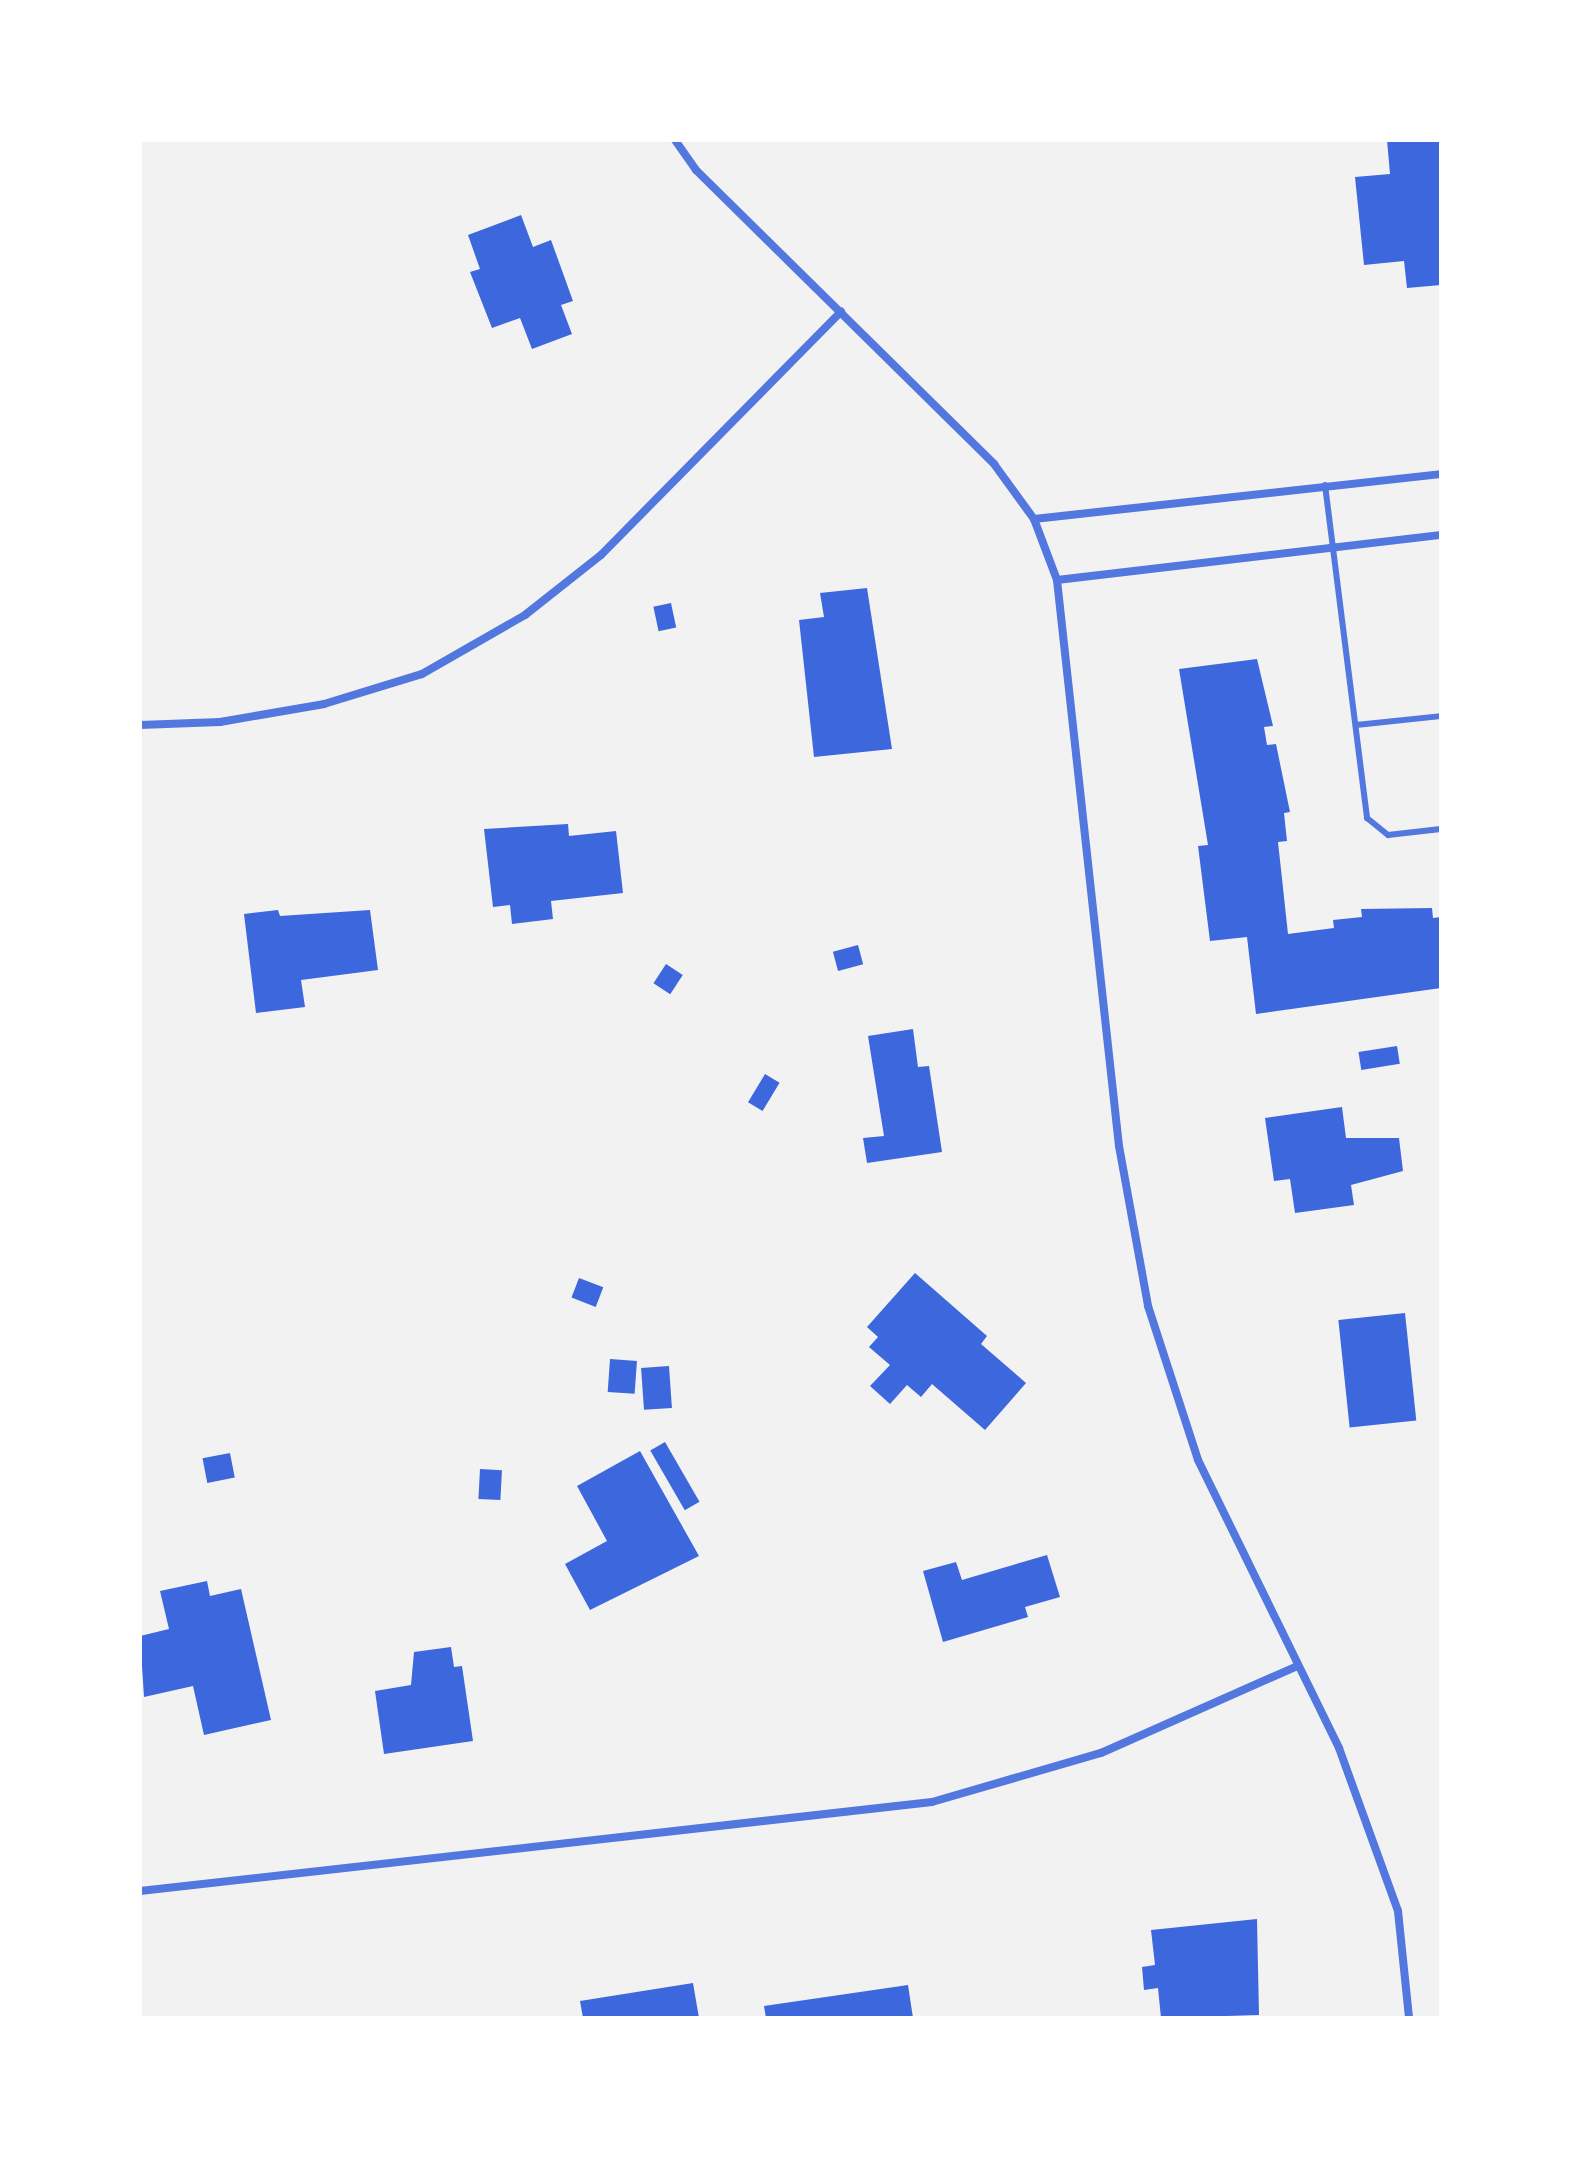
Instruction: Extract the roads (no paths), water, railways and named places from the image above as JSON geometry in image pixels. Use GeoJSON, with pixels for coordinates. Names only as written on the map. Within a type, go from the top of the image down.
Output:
{"type":"FeatureCollection","features":[{"type":"Feature","properties":{"kind":"street"},"geometry":{"type":"LineString","coordinates":[[675,140],[994,464],[1034,519],[1057,580],[1119,1146],[1148,1306],[1198,1460],[1339,1748],[1398,1911],[1409,2018]]}},
{"type":"Feature","properties":{"kind":"street"},"geometry":{"type":"LineString","coordinates":[[140,725],[220,722],[324,704],[422,674],[525,615],[601,555],[841,312]]}},
{"type":"Feature","properties":{"kind":"street"},"geometry":{"type":"LineString","coordinates":[[1034,519],[1441,474]]}},
{"type":"Feature","properties":{"kind":"street"},"geometry":{"type":"LineString","coordinates":[[1057,580],[1441,535]]}},
{"type":"Feature","properties":{"kind":"street"},"geometry":{"type":"LineString","coordinates":[[140,1891],[932,1802],[1101,1753],[1297,1666]]}},
{"type":"Feature","properties":{"kind":"lane"},"geometry":{"type":"LineString","coordinates":[[1325,485],[1367,818],[1388,835],[1441,829]]}},
{"type":"Feature","properties":{"kind":"lane"},"geometry":{"type":"LineString","coordinates":[[1356,725],[1441,716]]}}]}
